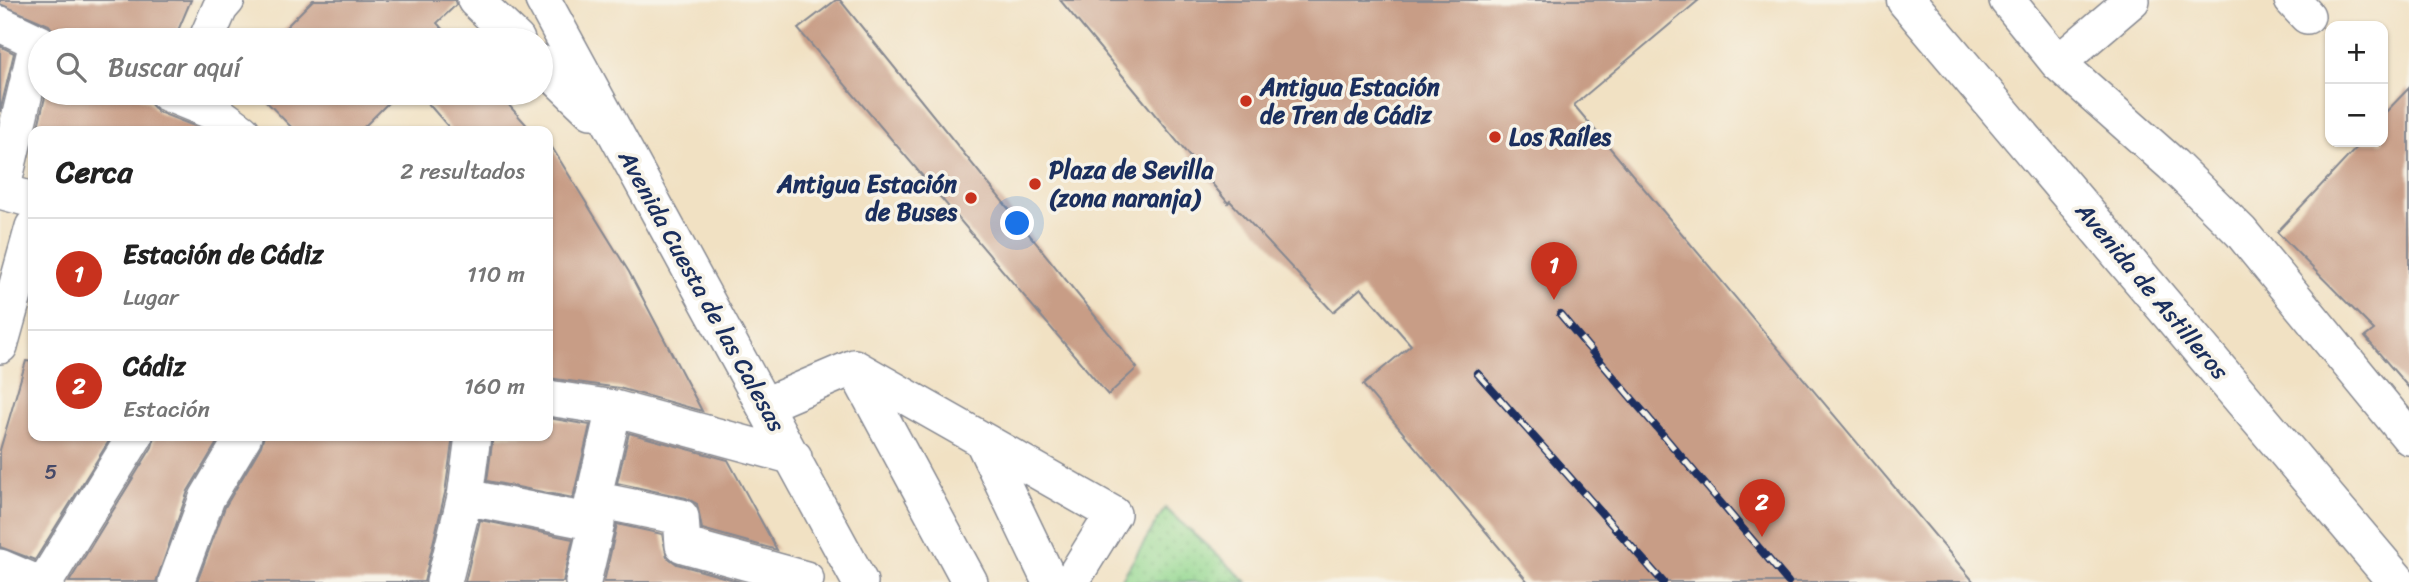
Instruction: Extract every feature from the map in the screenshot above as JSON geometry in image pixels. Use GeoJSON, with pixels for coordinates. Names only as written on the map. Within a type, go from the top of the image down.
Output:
{"type":"FeatureCollection","features":[{"type":"Feature","properties":{"kind":"main road","name":"Avenida de Astilleros"},"geometry":{"type":"LineString","coordinates":[[1906,0],[2397,582]]}},
{"type":"Feature","properties":{"kind":"street"},"geometry":{"type":"LineString","coordinates":[[211,28],[220,8],[227,0]]}},
{"type":"Feature","properties":{"kind":"street"},"geometry":{"type":"LineString","coordinates":[[475,0],[504,28]]}},
{"type":"Feature","properties":{"kind":"street","name":"Avenida Cuesta de las Calesas"},"geometry":{"type":"LineString","coordinates":[[543,0],[860,582]]}},
{"type":"Feature","properties":{"kind":"street"},"geometry":{"type":"LineString","coordinates":[[2006,0],[2058,63],[2173,165],[2241,232],[2409,437]]}},
{"type":"Feature","properties":{"kind":"street"},"geometry":{"type":"LineString","coordinates":[[2058,63],[2132,0]]}},
{"type":"Feature","properties":{"kind":"street"},"geometry":{"type":"LineString","coordinates":[[2292,0],[2307,16],[2308,0]]}},
{"type":"Feature","properties":{"kind":"street"},"geometry":{"type":"LineString","coordinates":[[0,24],[28,37]]}},
{"type":"Feature","properties":{"kind":"street"},"geometry":{"type":"LineString","coordinates":[[553,74],[613,132]]}},
{"type":"Feature","properties":{"kind":"street"},"geometry":{"type":"LineString","coordinates":[[12,194],[28,104]]}},
{"type":"Feature","properties":{"kind":"street"},"geometry":{"type":"LineString","coordinates":[[198,105],[235,126]]}},
{"type":"Feature","properties":{"kind":"street"},"geometry":{"type":"LineString","coordinates":[[0,346],[28,245]]}},
{"type":"Feature","properties":{"kind":"street"},"geometry":{"type":"LineString","coordinates":[[765,405],[854,367]]}},
{"type":"Feature","properties":{"kind":"street"},"geometry":{"type":"LineString","coordinates":[[854,367],[1113,514],[1071,582]]}},
{"type":"Feature","properties":{"kind":"street"},"geometry":{"type":"LineString","coordinates":[[854,367],[970,582]]}},
{"type":"Feature","properties":{"kind":"street"},"geometry":{"type":"LineString","coordinates":[[553,399],[614,408],[794,457]]}},
{"type":"Feature","properties":{"kind":"street"},"geometry":{"type":"LineString","coordinates":[[583,582],[592,515],[614,408]]}},
{"type":"Feature","properties":{"kind":"street"},"geometry":{"type":"LineString","coordinates":[[982,440],[1050,582]]}},
{"type":"Feature","properties":{"kind":"street"},"geometry":{"type":"LineString","coordinates":[[45,582],[132,441]]}},
{"type":"Feature","properties":{"kind":"street"},"geometry":{"type":"LineString","coordinates":[[176,582],[207,498],[241,441]]}},
{"type":"Feature","properties":{"kind":"street"},"geometry":{"type":"LineString","coordinates":[[444,582],[465,497],[471,441]]}},
{"type":"Feature","properties":{"kind":"street"},"geometry":{"type":"LineString","coordinates":[[465,497],[592,515],[681,517],[683,545],[806,579]]}},
{"type":"Feature","properties":{"kind":"street"},"geometry":{"type":"LineString","coordinates":[[0,567],[36,582]]}},
{"type":"Feature","properties":{"kind":"green space"},"geometry":{"type":"Polygon","coordinates":[[[1165,508],[1247,582],[1120,582],[1165,508]]]}},
{"type":"Feature","properties":{"kind":"building"},"geometry":{"type":"Polygon","coordinates":[[[0,0],[191,0],[179,28],[51,28],[0,4],[0,0]]]}},
{"type":"Feature","properties":{"kind":"building"},"geometry":{"type":"Polygon","coordinates":[[[313,0],[455,0],[456,5],[437,23],[441,28],[285,28],[313,0]]]}},
{"type":"Feature","properties":{"kind":"building","name":"Antigua Estación de Buses"},"geometry":{"type":"Polygon","coordinates":[[[836,0],[840,0],[1137,368],[1108,395],[798,29],[836,0]]]}},
{"type":"Feature","properties":{"kind":"building"},"geometry":{"type":"Polygon","coordinates":[[[1060,0],[1699,0],[1574,105],[1974,582],[1528,582],[1363,385],[1411,345],[1361,288],[1333,312],[1230,201],[1228,203],[1060,0]]]}},
{"type":"Feature","properties":{"kind":"building"},"geometry":{"type":"Polygon","coordinates":[[[0,46],[14,53],[0,112],[0,46]]]}},
{"type":"Feature","properties":{"kind":"building"},"geometry":{"type":"Polygon","coordinates":[[[2409,88],[2409,388],[2365,337],[2374,330],[2277,232],[2357,147],[2388,147],[2388,110],[2409,88]]]}},
{"type":"Feature","properties":{"kind":"building"},"geometry":{"type":"Polygon","coordinates":[[[43,105],[152,105],[158,112],[194,126],[38,126],[43,105]]]}},
{"type":"Feature","properties":{"kind":"building"},"geometry":{"type":"Polygon","coordinates":[[[270,105],[386,105],[365,126],[290,126],[270,105]]]}},
{"type":"Feature","properties":{"kind":"building"},"geometry":{"type":"Polygon","coordinates":[[[429,105],[509,105],[528,126],[448,126],[429,105]]]}},
{"type":"Feature","properties":{"kind":"building"},"geometry":{"type":"Polygon","coordinates":[[[553,149],[629,272],[702,411],[619,388],[553,379],[553,149]]]}},
{"type":"Feature","properties":{"kind":"building"},"geometry":{"type":"Polygon","coordinates":[[[26,361],[28,441],[109,441],[35,560],[0,547],[0,450],[26,361]]]}},
{"type":"Feature","properties":{"kind":"building"},"geometry":{"type":"Polygon","coordinates":[[[553,419],[590,425],[573,498],[487,481],[492,441],[553,441],[553,419]]]}},
{"type":"Feature","properties":{"kind":"building"},"geometry":{"type":"Polygon","coordinates":[[[629,433],[728,460],[777,550],[702,529],[697,504],[686,498],[617,483],[629,433]]]}},
{"type":"Feature","properties":{"kind":"building"},"geometry":{"type":"Polygon","coordinates":[[[154,441],[218,441],[188,491],[156,582],[69,582],[154,441]]]}},
{"type":"Feature","properties":{"kind":"building"},"geometry":{"type":"Polygon","coordinates":[[[262,441],[452,441],[445,493],[424,582],[197,582],[225,507],[262,441]]]}},
{"type":"Feature","properties":{"kind":"building"},"geometry":{"type":"Polygon","coordinates":[[[480,520],[573,539],[563,582],[465,582],[480,520]]]}},
{"type":"Feature","properties":{"kind":"building"},"geometry":{"type":"Polygon","coordinates":[[[617,524],[662,534],[667,557],[677,564],[741,582],[604,582],[617,524]]]}},
{"type":"Feature","properties":{"kind":"railway"},"geometry":{"type":"LineString","coordinates":[[1560,314],[1788,582]]}},
{"type":"Feature","properties":{"kind":"railway"},"geometry":{"type":"LineString","coordinates":[[1477,373],[1663,582]]}},
{"type":"Feature","properties":{"kind":"place","name":"Antigua Estación de Tren de Cádiz"},"geometry":{"type":"Point","coordinates":[1246,101]}},
{"type":"Feature","properties":{"kind":"place","name":"Los Raíles"},"geometry":{"type":"Point","coordinates":[1495,137]}},
{"type":"Feature","properties":{"kind":"place","name":"Plaza de Sevilla (zona naranja)"},"geometry":{"type":"Point","coordinates":[1035,184]}},
{"type":"Feature","properties":{"kind":"place","name":"Antigua Estación de Buses"},"geometry":{"type":"Point","coordinates":[971,198]}},
{"type":"Feature","properties":{"kind":"place","name":"Estación de Cádiz"},"geometry":{"type":"Point","coordinates":[1554,300]}},
{"type":"Feature","properties":{"kind":"place","name":"Cádiz"},"geometry":{"type":"Point","coordinates":[1762,537]}}]}
